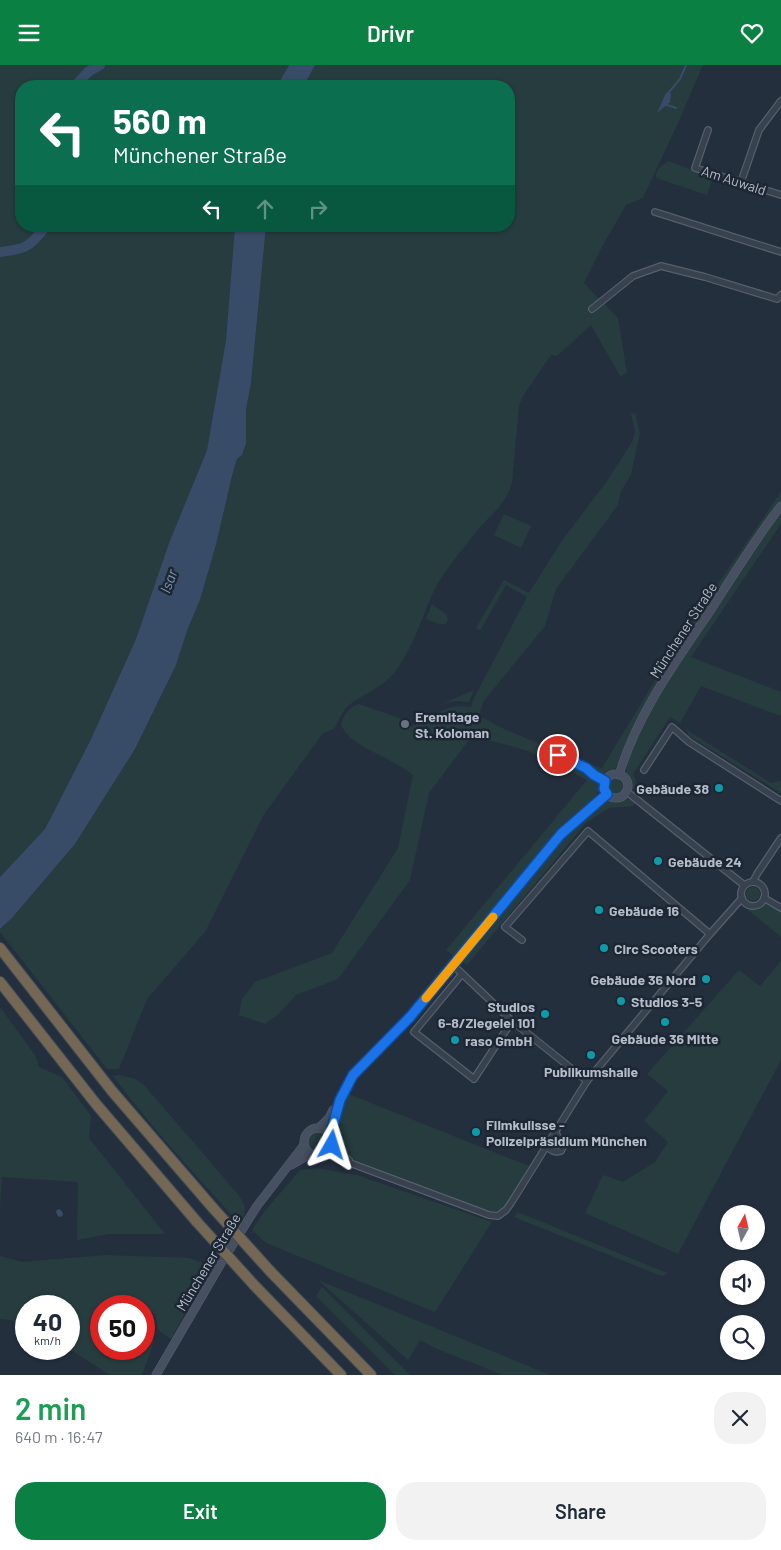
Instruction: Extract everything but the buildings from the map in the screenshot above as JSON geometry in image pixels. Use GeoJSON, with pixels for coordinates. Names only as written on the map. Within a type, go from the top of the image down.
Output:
{"type":"FeatureCollection","features":[{"type":"Feature","properties":{"kind":"highway"},"geometry":{"type":"LineString","coordinates":[[0,948],[112,1091],[213,1208],[270,1271],[371,1375]]}},
{"type":"Feature","properties":{"kind":"highway"},"geometry":{"type":"LineString","coordinates":[[0,982],[96,1104],[197,1222],[254,1285],[342,1375]]}},
{"type":"Feature","properties":{"kind":"main road","name":"Münchener Straße"},"geometry":{"type":"LineString","coordinates":[[620,775],[629,743],[659,689],[781,506]]}},
{"type":"Feature","properties":{"kind":"main road"},"geometry":{"type":"LineString","coordinates":[[611,775],[620,775],[627,782],[626,791],[618,797],[611,797],[604,789],[605,781],[611,775]]}},
{"type":"Feature","properties":{"kind":"main road"},"geometry":{"type":"LineString","coordinates":[[340,1100],[326,1154],[314,1155],[304,1145],[305,1137],[307,1133],[319,1128],[330,1118],[353,1075],[410,1017],[561,834],[607,794]]}},
{"type":"Feature","properties":{"kind":"main road"},"geometry":{"type":"LineString","coordinates":[[319,1128],[326,1131],[331,1140]]}},
{"type":"Feature","properties":{"kind":"main road","name":"Münchener Straße"},"geometry":{"type":"LineString","coordinates":[[156,1375],[257,1206],[304,1145]]}},
{"type":"Feature","properties":{"kind":"main road","name":"Münchener Straße"},"geometry":{"type":"LineString","coordinates":[[289,1166],[305,1157],[314,1155]]}},
{"type":"Feature","properties":{"kind":"street"},"geometry":{"type":"LineString","coordinates":[[741,183],[759,130],[781,101]]}},
{"type":"Feature","properties":{"kind":"street","name":"Am Auwald"},"geometry":{"type":"LineString","coordinates":[[708,130],[695,168],[781,195]]}},
{"type":"Feature","properties":{"kind":"street"},"geometry":{"type":"LineString","coordinates":[[655,212],[781,252]]}},
{"type":"Feature","properties":{"kind":"street"},"geometry":{"type":"LineString","coordinates":[[592,309],[633,276],[661,266],[777,299],[781,295]]}},
{"type":"Feature","properties":{"kind":"street"},"geometry":{"type":"LineString","coordinates":[[644,770],[672,727],[689,741],[781,801]]}},
{"type":"Feature","properties":{"kind":"street"},"geometry":{"type":"LineString","coordinates":[[558,755],[586,768],[605,781]]}},
{"type":"Feature","properties":{"kind":"street"},"geometry":{"type":"LineString","coordinates":[[626,791],[744,885]]}},
{"type":"Feature","properties":{"kind":"street"},"geometry":{"type":"LineString","coordinates":[[522,940],[506,927],[588,831],[710,934]]}},
{"type":"Feature","properties":{"kind":"street"},"geometry":{"type":"LineString","coordinates":[[753,882],[781,838]]}},
{"type":"Feature","properties":{"kind":"street"},"geometry":{"type":"LineString","coordinates":[[753,882],[759,883],[763,887],[765,892],[764,898],[759,904],[750,905],[742,898],[744,885],[753,882]]}},
{"type":"Feature","properties":{"kind":"street"},"geometry":{"type":"LineString","coordinates":[[326,1154],[489,1215],[498,1216],[511,1203],[587,1081],[742,898]]}},
{"type":"Feature","properties":{"kind":"street"},"geometry":{"type":"LineString","coordinates":[[764,898],[781,908]]}},
{"type":"Feature","properties":{"kind":"street"},"geometry":{"type":"LineString","coordinates":[[454,966],[512,1021],[587,1081]]}},
{"type":"Feature","properties":{"kind":"street"},"geometry":{"type":"LineString","coordinates":[[462,974],[414,1032],[474,1079],[512,1021]]}},
{"type":"Feature","properties":{"kind":"street"},"geometry":{"type":"LineString","coordinates":[[547,1147],[552,1151],[561,1151],[563,1147],[556,1133]]}},
{"type":"Feature","properties":{"kind":"street"},"geometry":{"type":"LineString","coordinates":[[331,1140],[338,1153],[355,1164]]}},
{"type":"Feature","properties":{"kind":"green space"},"geometry":{"type":"Polygon","coordinates":[[[0,65],[289,65],[280,80],[15,80],[15,232],[235,232],[226,340],[207,450],[169,543],[136,639],[91,739],[45,829],[0,877],[0,65]]]}},
{"type":"Feature","properties":{"kind":"green space"},"geometry":{"type":"Polygon","coordinates":[[[315,65],[703,65],[643,198],[626,205],[584,283],[618,318],[627,373],[620,376],[591,325],[557,356],[551,355],[523,396],[519,406],[512,483],[505,498],[449,566],[431,598],[407,653],[394,673],[384,683],[348,706],[334,729],[323,733],[263,816],[205,932],[147,999],[119,1069],[107,1069],[0,932],[0,929],[12,918],[75,844],[135,749],[176,665],[188,628],[200,600],[216,546],[237,459],[242,455],[246,444],[246,410],[251,383],[265,232],[515,232],[515,80],[307,80],[315,65]]]}},
{"type":"Feature","properties":{"kind":"green space"},"geometry":{"type":"Polygon","coordinates":[[[669,161],[713,178],[707,195],[656,178],[658,170],[669,161]]]}},
{"type":"Feature","properties":{"kind":"green space"},"geometry":{"type":"Polygon","coordinates":[[[635,413],[640,433],[631,475],[621,491],[618,505],[556,589],[545,626],[483,702],[479,716],[506,730],[602,768],[682,636],[781,492],[781,524],[691,657],[781,692],[781,716],[701,686],[680,723],[670,717],[633,774],[639,788],[644,793],[633,806],[609,808],[586,823],[467,965],[446,950],[587,780],[531,752],[472,736],[429,793],[410,880],[338,979],[296,995],[280,1013],[265,1024],[239,1015],[242,999],[255,982],[332,953],[398,848],[413,775],[351,738],[341,725],[343,718],[349,709],[359,704],[402,719],[401,729],[404,730],[452,707],[471,707],[527,597],[506,585],[480,631],[476,628],[504,580],[529,593],[561,542],[607,481],[632,442],[635,432],[631,414],[635,413]],[[619,761],[614,770],[604,776],[596,774],[594,778],[600,782],[601,788],[593,799],[599,805],[615,799],[632,800],[637,793],[631,787],[628,780],[627,764],[619,761]]]}},
{"type":"Feature","properties":{"kind":"green space"},"geometry":{"type":"Polygon","coordinates":[[[504,514],[531,526],[521,548],[494,535],[504,514]]]}},
{"type":"Feature","properties":{"kind":"green space"},"geometry":{"type":"Polygon","coordinates":[[[432,604],[446,614],[448,619],[446,624],[439,624],[426,619],[432,604]]]}},
{"type":"Feature","properties":{"kind":"green space"},"geometry":{"type":"Polygon","coordinates":[[[474,690],[469,702],[456,701],[444,703],[474,690]]]}},
{"type":"Feature","properties":{"kind":"green space"},"geometry":{"type":"Polygon","coordinates":[[[685,726],[690,732],[771,783],[781,781],[781,793],[689,736],[685,726]]]}},
{"type":"Feature","properties":{"kind":"green space"},"geometry":{"type":"Polygon","coordinates":[[[613,778],[619,778],[624,783],[622,792],[613,794],[608,789],[608,783],[613,778]]]}},
{"type":"Feature","properties":{"kind":"green space"},"geometry":{"type":"Polygon","coordinates":[[[750,887],[756,887],[760,894],[756,901],[750,901],[746,897],[746,891],[750,887]]]}},
{"type":"Feature","properties":{"kind":"green space"},"geometry":{"type":"Polygon","coordinates":[[[766,904],[781,911],[781,937],[748,910],[759,908],[766,904]]]}},
{"type":"Feature","properties":{"kind":"green space"},"geometry":{"type":"Polygon","coordinates":[[[781,961],[781,1060],[678,1254],[585,1213],[603,1175],[623,1182],[655,1162],[668,1142],[644,1121],[668,1091],[647,1074],[739,970],[760,986],[781,961]]]}},
{"type":"Feature","properties":{"kind":"green space"},"geometry":{"type":"Polygon","coordinates":[[[0,1007],[35,1055],[39,1067],[62,1077],[91,1116],[89,1138],[165,1234],[109,1234],[77,1240],[78,1182],[2,1177],[0,1208],[0,1007]]]}},
{"type":"Feature","properties":{"kind":"green space"},"geometry":{"type":"Polygon","coordinates":[[[119,1075],[135,1079],[144,1085],[237,1193],[245,1208],[240,1224],[159,1133],[113,1076],[119,1075]]]}},
{"type":"Feature","properties":{"kind":"green space"},"geometry":{"type":"Polygon","coordinates":[[[347,1093],[529,1166],[505,1207],[498,1211],[488,1211],[349,1158],[341,1152],[334,1136],[337,1119],[347,1093]]]}},
{"type":"Feature","properties":{"kind":"green space"},"geometry":{"type":"Polygon","coordinates":[[[318,1132],[325,1135],[328,1142],[325,1149],[318,1152],[311,1149],[308,1142],[311,1135],[318,1132]]]}},
{"type":"Feature","properties":{"kind":"green space"},"geometry":{"type":"Polygon","coordinates":[[[316,1168],[357,1175],[492,1222],[435,1312],[266,1243],[252,1230],[264,1212],[300,1170],[316,1168]]]}},
{"type":"Feature","properties":{"kind":"green space"},"geometry":{"type":"Polygon","coordinates":[[[518,1212],[667,1273],[663,1276],[659,1275],[514,1217],[518,1212]]]}},
{"type":"Feature","properties":{"kind":"green space"},"geometry":{"type":"Polygon","coordinates":[[[107,1255],[189,1258],[211,1266],[171,1339],[158,1330],[155,1314],[155,1295],[90,1295],[90,1360],[147,1360],[142,1375],[110,1375],[80,1356],[80,1295],[15,1295],[15,1322],[0,1319],[0,1256],[22,1262],[107,1255]]]}},
{"type":"Feature","properties":{"kind":"green space"},"geometry":{"type":"Polygon","coordinates":[[[318,1280],[550,1375],[503,1375],[437,1349],[420,1340],[408,1360],[318,1280]]]}},
{"type":"Feature","properties":{"kind":"green space"},"geometry":{"type":"Polygon","coordinates":[[[322,1287],[410,1375],[395,1375],[316,1296],[322,1287]]]}},
{"type":"Feature","properties":{"kind":"water"},"geometry":{"type":"Polygon","coordinates":[[[289,65],[315,65],[307,80],[280,80],[289,65]]]}},
{"type":"Feature","properties":{"kind":"water"},"geometry":{"type":"Polygon","coordinates":[[[669,92],[671,94],[670,102],[657,113],[666,93],[669,92]]]}},
{"type":"Feature","properties":{"kind":"water","name":"Isar"},"geometry":{"type":"Polygon","coordinates":[[[235,232],[265,232],[251,383],[246,410],[246,444],[242,455],[237,459],[216,545],[200,600],[188,628],[176,665],[135,749],[75,844],[12,918],[0,929],[0,877],[45,829],[91,739],[136,639],[169,543],[207,450],[226,340],[235,232]]]}},
{"type":"Feature","properties":{"kind":"waterway"},"geometry":{"type":"LineString","coordinates":[[81,80],[89,71],[100,65]]}},
{"type":"Feature","properties":{"kind":"waterway"},"geometry":{"type":"LineString","coordinates":[[669,92],[680,79],[686,65]]}},
{"type":"Feature","properties":{"kind":"waterway"},"geometry":{"type":"LineString","coordinates":[[667,105],[676,108]]}},
{"type":"Feature","properties":{"kind":"waterway"},"geometry":{"type":"LineString","coordinates":[[0,252],[16,250],[27,246],[41,232]]}},
{"type":"Feature","properties":{"kind":"slow traffic"},"geometry":{"type":"LineString","coordinates":[[426,998],[493,917]]}},
{"type":"Feature","properties":{"kind":"place","name":"Eremitage St. Koloman"},"geometry":{"type":"Point","coordinates":[405,724]}},
{"type":"Feature","properties":{"kind":"place","name":"Gebäude 38"},"geometry":{"type":"Point","coordinates":[719,788]}},
{"type":"Feature","properties":{"kind":"place","name":"Gebäude 24"},"geometry":{"type":"Point","coordinates":[658,861]}},
{"type":"Feature","properties":{"kind":"place","name":"Gebäude 16"},"geometry":{"type":"Point","coordinates":[599,910]}},
{"type":"Feature","properties":{"kind":"place","name":"Circ Scooters"},"geometry":{"type":"Point","coordinates":[604,948]}},
{"type":"Feature","properties":{"kind":"place","name":"Gebäude 36 Nord"},"geometry":{"type":"Point","coordinates":[706,979]}},
{"type":"Feature","properties":{"kind":"place","name":"Studios 3-5"},"geometry":{"type":"Point","coordinates":[621,1001]}},
{"type":"Feature","properties":{"kind":"place","name":"Studios 6-8/Ziegelei 101"},"geometry":{"type":"Point","coordinates":[545,1014]}},
{"type":"Feature","properties":{"kind":"place","name":"Gebäude 36 Mitte"},"geometry":{"type":"Point","coordinates":[665,1022]}},
{"type":"Feature","properties":{"kind":"place","name":"raso GmbH"},"geometry":{"type":"Point","coordinates":[455,1040]}},
{"type":"Feature","properties":{"kind":"place","name":"Publikumshalle"},"geometry":{"type":"Point","coordinates":[591,1055]}},
{"type":"Feature","properties":{"kind":"place","name":"Filmkulisse - Polizeipräsidium München"},"geometry":{"type":"Point","coordinates":[476,1132]}},
{"type":"Feature","properties":{"kind":"route"},"geometry":{"type":"LineString","coordinates":[[332,1145],[330,1136],[340,1100],[353,1075],[410,1017],[561,834],[607,794],[604,789],[605,781],[586,768],[558,755]]}}]}
